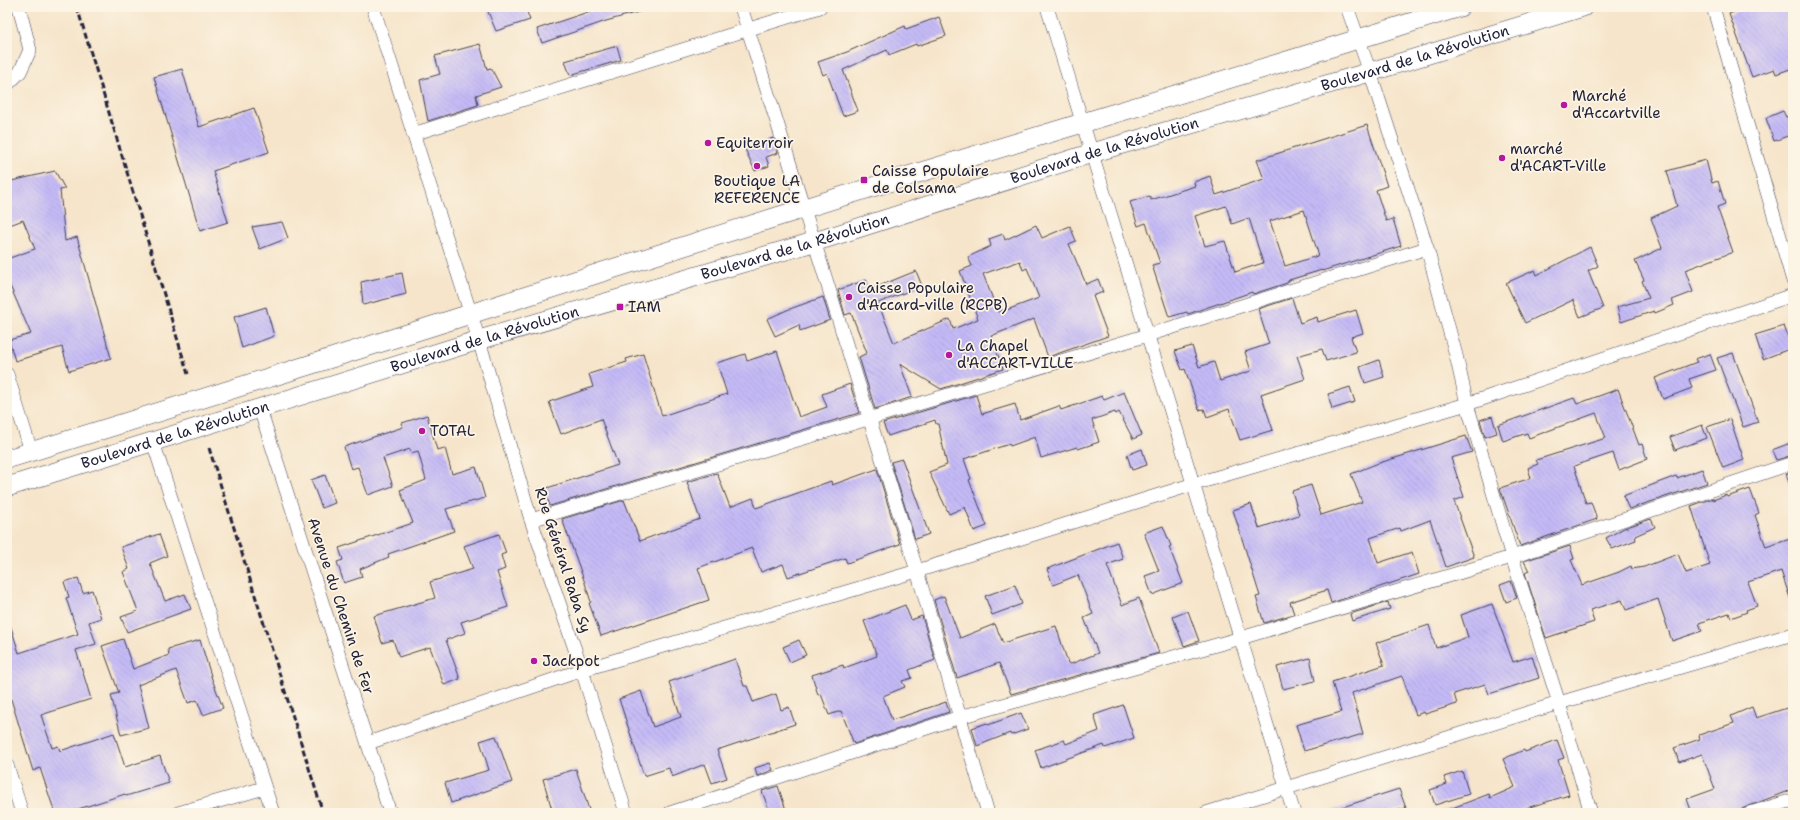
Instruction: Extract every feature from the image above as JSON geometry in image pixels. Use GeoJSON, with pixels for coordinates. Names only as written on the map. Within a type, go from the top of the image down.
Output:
{"type":"FeatureCollection","features":[{"type":"Feature","properties":{"kind":"main road","name":"Boulevard de la Révolution"},"geometry":{"type":"LineString","coordinates":[[7,459],[471,314],[803,208],[1082,122],[1358,40],[1460,7]]}},
{"type":"Feature","properties":{"kind":"main road","name":"Boulevard de la Révolution"},"geometry":{"type":"LineString","coordinates":[[7,487],[479,340],[814,242],[1092,152],[1370,72],[1583,7]]}},
{"type":"Feature","properties":{"kind":"street"},"geometry":{"type":"LineString","coordinates":[[7,85],[20,72],[30,50],[19,7]]}},
{"type":"Feature","properties":{"kind":"street","name":"Rue Général Baba Sy"},"geometry":{"type":"LineString","coordinates":[[373,7],[471,314],[531,520],[582,670],[626,813]]}},
{"type":"Feature","properties":{"kind":"street"},"geometry":{"type":"LineString","coordinates":[[741,7],[917,571],[988,813]]}},
{"type":"Feature","properties":{"kind":"street"},"geometry":{"type":"LineString","coordinates":[[413,134],[820,7]]}},
{"type":"Feature","properties":{"kind":"street"},"geometry":{"type":"LineString","coordinates":[[1046,7],[1092,152],[1294,813]]}},
{"type":"Feature","properties":{"kind":"street"},"geometry":{"type":"LineString","coordinates":[[1347,7],[1370,72],[1427,248],[1468,404],[1512,557],[1559,703],[1591,813]]}},
{"type":"Feature","properties":{"kind":"street"},"geometry":{"type":"LineString","coordinates":[[1713,7],[1793,281]]}},
{"type":"Feature","properties":{"kind":"street"},"geometry":{"type":"LineString","coordinates":[[531,520],[1148,336],[1427,248]]}},
{"type":"Feature","properties":{"kind":"street"},"geometry":{"type":"LineString","coordinates":[[368,743],[582,670],[917,571],[1194,484],[1468,404],[1793,295]]}},
{"type":"Feature","properties":{"kind":"street"},"geometry":{"type":"LineString","coordinates":[[7,374],[31,452]]}},
{"type":"Feature","properties":{"kind":"street","name":"Avenue du Chemin de Fer"},"geometry":{"type":"LineString","coordinates":[[260,409],[390,813]]}},
{"type":"Feature","properties":{"kind":"street"},"geometry":{"type":"LineString","coordinates":[[153,442],[273,813]]}},
{"type":"Feature","properties":{"kind":"street"},"geometry":{"type":"LineString","coordinates":[[670,813],[960,717],[1240,638],[1512,557],[1793,462]]}},
{"type":"Feature","properties":{"kind":"street"},"geometry":{"type":"LineString","coordinates":[[1206,813],[1559,703],[1793,634]]}},
{"type":"Feature","properties":{"kind":"street"},"geometry":{"type":"LineString","coordinates":[[7,765],[22,813]]}},
{"type":"Feature","properties":{"kind":"street"},"geometry":{"type":"LineString","coordinates":[[178,813],[264,788]]}},
{"type":"Feature","properties":{"kind":"street"},"geometry":{"type":"LineString","coordinates":[[1750,813],[1793,800]]}},
{"type":"Feature","properties":{"kind":"building"},"geometry":{"type":"Polygon","coordinates":[[[486,7],[525,7],[530,20],[496,31],[486,7]]]}},
{"type":"Feature","properties":{"kind":"building"},"geometry":{"type":"Polygon","coordinates":[[[603,7],[642,7],[642,11],[606,21],[542,43],[537,29],[603,7]]]}},
{"type":"Feature","properties":{"kind":"building"},"geometry":{"type":"Polygon","coordinates":[[[1746,7],[1793,7],[1793,68],[1776,74],[1774,69],[1752,77],[1729,14],[1746,7]]]}},
{"type":"Feature","properties":{"kind":"building"},"geometry":{"type":"Polygon","coordinates":[[[939,17],[946,36],[917,46],[916,44],[889,55],[887,50],[843,70],[858,111],[843,116],[827,73],[823,75],[818,62],[847,52],[905,26],[906,29],[939,17]]]}},
{"type":"Feature","properties":{"kind":"building"},"geometry":{"type":"Polygon","coordinates":[[[480,44],[487,69],[491,68],[501,87],[476,95],[478,105],[428,121],[420,80],[440,74],[435,56],[480,44]]]}},
{"type":"Feature","properties":{"kind":"building"},"geometry":{"type":"Polygon","coordinates":[[[617,46],[621,60],[570,75],[565,61],[617,46]]]}},
{"type":"Feature","properties":{"kind":"building"},"geometry":{"type":"Polygon","coordinates":[[[182,69],[199,127],[254,108],[269,152],[213,171],[228,222],[200,231],[154,77],[182,69]]]}},
{"type":"Feature","properties":{"kind":"building"},"geometry":{"type":"Polygon","coordinates":[[[1783,111],[1786,117],[1793,115],[1793,134],[1774,141],[1766,118],[1783,111]]]}},
{"type":"Feature","properties":{"kind":"building"},"geometry":{"type":"Polygon","coordinates":[[[1367,125],[1387,186],[1376,190],[1386,221],[1393,219],[1401,246],[1289,280],[1287,283],[1253,294],[1252,292],[1188,314],[1187,312],[1169,317],[1152,265],[1160,263],[1146,223],[1138,226],[1130,202],[1150,196],[1151,200],[1195,186],[1194,182],[1210,176],[1216,195],[1264,179],[1257,160],[1367,125]],[[1226,206],[1195,216],[1205,246],[1225,241],[1235,272],[1263,263],[1249,218],[1232,224],[1226,206]],[[1304,210],[1270,221],[1285,266],[1317,256],[1318,253],[1304,210]]]}},
{"type":"Feature","properties":{"kind":"building"},"geometry":{"type":"Polygon","coordinates":[[[773,138],[778,153],[766,157],[769,166],[755,171],[745,149],[773,138]]]}},
{"type":"Feature","properties":{"kind":"building"},"geometry":{"type":"Polygon","coordinates":[[[1706,160],[1712,183],[1718,181],[1725,204],[1717,207],[1733,252],[1685,270],[1693,292],[1672,300],[1674,305],[1655,313],[1654,311],[1621,322],[1617,307],[1649,298],[1642,281],[1644,280],[1635,261],[1662,248],[1651,218],[1677,206],[1667,171],[1706,160]]]}},
{"type":"Feature","properties":{"kind":"building"},"geometry":{"type":"Polygon","coordinates":[[[55,171],[65,189],[60,190],[65,241],[77,237],[111,358],[69,371],[62,347],[15,361],[9,340],[31,334],[7,279],[7,259],[35,249],[23,220],[7,226],[7,182],[55,171]]]}},
{"type":"Feature","properties":{"kind":"building"},"geometry":{"type":"Polygon","coordinates":[[[282,222],[288,238],[260,249],[252,227],[282,222]]]}},
{"type":"Feature","properties":{"kind":"building"},"geometry":{"type":"Polygon","coordinates":[[[1036,225],[1042,238],[1070,226],[1076,241],[1069,244],[1086,284],[1098,279],[1103,292],[1093,296],[1108,336],[1048,357],[1034,319],[991,336],[1003,369],[941,389],[900,364],[912,397],[875,409],[859,357],[867,353],[851,313],[845,315],[838,290],[866,280],[869,290],[916,271],[922,286],[878,303],[894,343],[950,319],[953,329],[978,319],[960,271],[972,266],[968,257],[991,246],[989,239],[1003,234],[1005,240],[1036,225]],[[1020,261],[983,274],[998,312],[1039,298],[1027,268],[1023,270],[1020,261]]]}},
{"type":"Feature","properties":{"kind":"building"},"geometry":{"type":"Polygon","coordinates":[[[1590,247],[1598,266],[1588,271],[1603,308],[1580,317],[1573,300],[1525,323],[1506,283],[1535,270],[1537,275],[1590,247]]]}},
{"type":"Feature","properties":{"kind":"building"},"geometry":{"type":"Polygon","coordinates":[[[402,273],[406,294],[363,305],[361,282],[402,273]]]}},
{"type":"Feature","properties":{"kind":"building"},"geometry":{"type":"Polygon","coordinates":[[[823,297],[830,320],[800,331],[799,325],[775,336],[767,319],[823,297]]]}},
{"type":"Feature","properties":{"kind":"building"},"geometry":{"type":"Polygon","coordinates":[[[1292,298],[1300,323],[1317,317],[1318,322],[1356,310],[1363,333],[1351,337],[1356,352],[1326,361],[1322,349],[1297,356],[1305,379],[1261,394],[1273,430],[1240,440],[1229,409],[1207,417],[1204,409],[1199,410],[1185,369],[1182,370],[1175,351],[1192,346],[1199,367],[1214,362],[1220,381],[1251,371],[1245,352],[1269,344],[1258,309],[1292,298]]]}},
{"type":"Feature","properties":{"kind":"building"},"geometry":{"type":"Polygon","coordinates":[[[266,307],[274,336],[242,348],[234,317],[266,307]]]}},
{"type":"Feature","properties":{"kind":"building"},"geometry":{"type":"Polygon","coordinates":[[[1784,326],[1792,348],[1763,359],[1755,335],[1784,326]]]}},
{"type":"Feature","properties":{"kind":"building"},"geometry":{"type":"Polygon","coordinates":[[[777,351],[799,417],[827,407],[822,394],[850,384],[859,413],[550,506],[544,489],[618,465],[601,419],[561,434],[549,402],[593,387],[589,374],[627,362],[626,359],[643,354],[662,416],[727,394],[717,363],[745,354],[747,361],[777,351]]]}},
{"type":"Feature","properties":{"kind":"building"},"geometry":{"type":"Polygon","coordinates":[[[1733,353],[1758,422],[1743,427],[1717,358],[1733,353]]]}},
{"type":"Feature","properties":{"kind":"building"},"geometry":{"type":"Polygon","coordinates":[[[1710,354],[1716,370],[1689,379],[1692,388],[1663,399],[1655,378],[1697,362],[1695,359],[1710,354]]]}},
{"type":"Feature","properties":{"kind":"building"},"geometry":{"type":"Polygon","coordinates":[[[1379,360],[1384,377],[1365,383],[1360,367],[1379,360]]]}},
{"type":"Feature","properties":{"kind":"building"},"geometry":{"type":"Polygon","coordinates":[[[1350,387],[1355,402],[1332,409],[1328,394],[1350,387]]]}},
{"type":"Feature","properties":{"kind":"building"},"geometry":{"type":"Polygon","coordinates":[[[1618,389],[1639,445],[1642,444],[1647,459],[1619,470],[1613,453],[1574,466],[1586,503],[1591,502],[1597,519],[1520,546],[1500,488],[1531,478],[1528,468],[1538,464],[1536,460],[1606,438],[1596,413],[1529,438],[1527,433],[1503,441],[1498,425],[1574,398],[1577,404],[1618,389]]]}},
{"type":"Feature","properties":{"kind":"building"},"geometry":{"type":"Polygon","coordinates":[[[1124,392],[1142,435],[1133,439],[1119,412],[1116,414],[1115,412],[1092,420],[1099,442],[1078,449],[1077,447],[1041,458],[1035,437],[964,459],[971,479],[969,480],[987,526],[974,531],[965,507],[949,514],[929,472],[947,465],[938,424],[936,424],[935,420],[888,436],[883,423],[976,395],[982,414],[1015,404],[1020,420],[1059,406],[1061,410],[1102,396],[1104,400],[1124,392]]]}},
{"type":"Feature","properties":{"kind":"building"},"geometry":{"type":"Polygon","coordinates":[[[427,415],[437,450],[445,448],[452,474],[476,467],[485,498],[446,509],[454,531],[388,554],[389,557],[360,569],[362,577],[344,583],[337,562],[343,560],[339,548],[413,523],[400,490],[426,480],[418,451],[411,453],[410,449],[383,458],[393,486],[368,495],[358,467],[351,469],[344,447],[403,427],[402,423],[427,415]]]}},
{"type":"Feature","properties":{"kind":"building"},"geometry":{"type":"Polygon","coordinates":[[[1492,416],[1497,433],[1485,437],[1480,420],[1492,416]]]}},
{"type":"Feature","properties":{"kind":"building"},"geometry":{"type":"Polygon","coordinates":[[[1730,419],[1744,460],[1723,468],[1707,427],[1730,419]]]}},
{"type":"Feature","properties":{"kind":"building"},"geometry":{"type":"Polygon","coordinates":[[[1702,425],[1707,438],[1675,450],[1670,437],[1702,425]]]}},
{"type":"Feature","properties":{"kind":"building"},"geometry":{"type":"Polygon","coordinates":[[[1466,436],[1472,452],[1451,458],[1464,497],[1454,501],[1474,557],[1446,567],[1430,520],[1401,531],[1400,528],[1370,538],[1378,563],[1412,552],[1419,574],[1331,603],[1327,590],[1290,602],[1294,614],[1264,623],[1256,597],[1260,596],[1233,510],[1251,504],[1259,528],[1299,515],[1292,491],[1311,485],[1321,515],[1362,502],[1351,474],[1376,464],[1466,436]]]}},
{"type":"Feature","properties":{"kind":"building"},"geometry":{"type":"Polygon","coordinates":[[[1793,442],[1793,455],[1776,460],[1772,450],[1793,442]]]}},
{"type":"Feature","properties":{"kind":"building"},"geometry":{"type":"Polygon","coordinates":[[[1142,449],[1147,465],[1132,470],[1127,455],[1142,449]]]}},
{"type":"Feature","properties":{"kind":"building"},"geometry":{"type":"Polygon","coordinates":[[[902,459],[929,534],[915,539],[891,462],[902,459]]]}},
{"type":"Feature","properties":{"kind":"building"},"geometry":{"type":"Polygon","coordinates":[[[877,469],[900,544],[847,563],[845,558],[788,577],[783,564],[761,572],[752,548],[698,568],[709,600],[601,636],[589,603],[591,602],[585,583],[562,519],[624,500],[640,541],[700,519],[687,482],[717,473],[730,507],[753,498],[756,508],[831,481],[832,485],[877,469]]]}},
{"type":"Feature","properties":{"kind":"building"},"geometry":{"type":"Polygon","coordinates":[[[1702,469],[1707,483],[1629,509],[1623,496],[1676,476],[1677,478],[1702,469]]]}},
{"type":"Feature","properties":{"kind":"building"},"geometry":{"type":"Polygon","coordinates":[[[1793,471],[1793,488],[1791,488],[1786,474],[1793,471]]]}},
{"type":"Feature","properties":{"kind":"building"},"geometry":{"type":"Polygon","coordinates":[[[325,475],[335,503],[322,508],[311,480],[325,475]]]}},
{"type":"Feature","properties":{"kind":"building"},"geometry":{"type":"Polygon","coordinates":[[[1750,489],[1759,513],[1755,515],[1766,547],[1793,538],[1793,600],[1791,601],[1781,571],[1748,582],[1757,606],[1746,610],[1747,612],[1731,618],[1729,613],[1699,623],[1702,631],[1672,641],[1658,599],[1626,610],[1622,600],[1590,610],[1594,622],[1546,638],[1525,573],[1529,571],[1524,561],[1570,546],[1574,559],[1571,560],[1582,585],[1619,572],[1631,566],[1632,569],[1644,567],[1678,554],[1686,573],[1710,565],[1691,506],[1713,498],[1713,500],[1726,495],[1727,497],[1750,489]]]}},
{"type":"Feature","properties":{"kind":"building"},"geometry":{"type":"Polygon","coordinates":[[[1651,519],[1655,527],[1635,536],[1636,540],[1612,549],[1606,538],[1624,528],[1651,519]]]}},
{"type":"Feature","properties":{"kind":"building"},"geometry":{"type":"Polygon","coordinates":[[[1163,526],[1171,546],[1169,547],[1183,583],[1152,595],[1145,576],[1159,571],[1144,533],[1163,526]]]}},
{"type":"Feature","properties":{"kind":"building"},"geometry":{"type":"Polygon","coordinates":[[[159,534],[167,556],[150,563],[165,601],[185,594],[191,609],[127,632],[121,617],[138,611],[123,572],[129,569],[121,547],[159,534]]]}},
{"type":"Feature","properties":{"kind":"building"},"geometry":{"type":"Polygon","coordinates":[[[499,534],[506,553],[501,555],[505,569],[497,572],[508,607],[461,622],[465,633],[446,640],[460,679],[444,685],[430,647],[399,657],[393,640],[382,643],[374,616],[435,598],[430,582],[473,569],[464,546],[499,534]]]}},
{"type":"Feature","properties":{"kind":"building"},"geometry":{"type":"Polygon","coordinates":[[[1117,542],[1123,559],[1107,565],[1122,605],[1139,598],[1159,653],[1011,694],[999,663],[957,678],[934,600],[944,596],[960,638],[995,624],[1003,643],[1056,626],[1068,663],[1071,664],[1098,653],[1084,618],[1093,614],[1078,575],[1053,585],[1047,569],[1117,542]]]}},
{"type":"Feature","properties":{"kind":"building"},"geometry":{"type":"Polygon","coordinates":[[[78,578],[83,593],[92,590],[101,618],[89,622],[96,644],[76,650],[91,699],[41,715],[52,748],[58,746],[60,751],[114,733],[125,767],[160,756],[169,783],[126,796],[125,794],[66,813],[55,813],[40,768],[33,771],[7,686],[7,624],[10,624],[19,653],[78,634],[66,598],[69,597],[64,582],[78,578]]]}},
{"type":"Feature","properties":{"kind":"building"},"geometry":{"type":"Polygon","coordinates":[[[1511,581],[1517,598],[1506,602],[1500,585],[1511,581]]]}},
{"type":"Feature","properties":{"kind":"building"},"geometry":{"type":"Polygon","coordinates":[[[1015,585],[1022,604],[992,615],[985,596],[1015,585]]]}},
{"type":"Feature","properties":{"kind":"building"},"geometry":{"type":"Polygon","coordinates":[[[1388,602],[1390,609],[1352,621],[1350,614],[1388,602]]]}},
{"type":"Feature","properties":{"kind":"building"},"geometry":{"type":"Polygon","coordinates":[[[1492,604],[1513,662],[1532,656],[1539,678],[1489,694],[1485,684],[1454,694],[1457,704],[1425,714],[1424,712],[1416,715],[1402,676],[1352,693],[1363,734],[1304,751],[1296,725],[1341,712],[1332,682],[1384,665],[1376,643],[1429,625],[1436,648],[1468,637],[1461,615],[1492,604]]]}},
{"type":"Feature","properties":{"kind":"building"},"geometry":{"type":"Polygon","coordinates":[[[905,605],[911,620],[922,616],[935,660],[909,670],[912,678],[902,681],[905,687],[883,696],[892,720],[946,702],[949,712],[854,744],[841,711],[829,715],[821,694],[818,695],[812,675],[843,665],[844,668],[877,656],[864,621],[905,605]]]}},
{"type":"Feature","properties":{"kind":"building"},"geometry":{"type":"Polygon","coordinates":[[[1188,611],[1199,641],[1184,646],[1173,617],[1188,611]]]}},
{"type":"Feature","properties":{"kind":"building"},"geometry":{"type":"Polygon","coordinates":[[[123,639],[133,669],[169,655],[168,649],[200,640],[223,708],[203,715],[197,700],[188,703],[176,670],[138,685],[149,728],[121,735],[111,695],[119,693],[102,646],[123,639]]]}},
{"type":"Feature","properties":{"kind":"building"},"geometry":{"type":"Polygon","coordinates":[[[799,640],[806,655],[790,662],[783,647],[799,640]]]}},
{"type":"Feature","properties":{"kind":"building"},"geometry":{"type":"Polygon","coordinates":[[[1310,658],[1315,681],[1283,689],[1277,667],[1310,658]]]}},
{"type":"Feature","properties":{"kind":"building"},"geometry":{"type":"Polygon","coordinates":[[[735,659],[744,686],[747,686],[753,702],[776,694],[781,710],[789,707],[795,724],[717,750],[727,778],[712,783],[705,764],[672,777],[669,768],[644,776],[619,699],[641,691],[653,727],[681,717],[669,682],[735,659]]]}},
{"type":"Feature","properties":{"kind":"building"},"geometry":{"type":"Polygon","coordinates":[[[1123,705],[1134,738],[1105,748],[1104,745],[1041,768],[1035,750],[1064,740],[1066,744],[1099,731],[1094,715],[1123,705]]]}},
{"type":"Feature","properties":{"kind":"building"},"geometry":{"type":"Polygon","coordinates":[[[1793,706],[1793,789],[1731,813],[1692,813],[1687,799],[1715,789],[1702,754],[1679,762],[1674,748],[1700,739],[1699,735],[1734,723],[1731,716],[1752,707],[1756,718],[1793,706]]]}},
{"type":"Feature","properties":{"kind":"building"},"geometry":{"type":"Polygon","coordinates":[[[1021,713],[1028,729],[1011,735],[1010,733],[977,746],[972,728],[987,723],[988,725],[1021,713]]]}},
{"type":"Feature","properties":{"kind":"building"},"geometry":{"type":"Polygon","coordinates":[[[496,736],[512,782],[451,803],[445,783],[489,770],[480,741],[496,736]]]}},
{"type":"Feature","properties":{"kind":"building"},"geometry":{"type":"Polygon","coordinates":[[[1557,740],[1564,758],[1558,760],[1569,795],[1520,810],[1521,813],[1442,812],[1489,794],[1490,798],[1515,787],[1503,759],[1524,750],[1525,752],[1557,740]]]}},
{"type":"Feature","properties":{"kind":"building"},"geometry":{"type":"Polygon","coordinates":[[[770,763],[773,770],[757,776],[755,768],[770,763]]]}},
{"type":"Feature","properties":{"kind":"building"},"geometry":{"type":"Polygon","coordinates":[[[576,769],[590,813],[553,813],[543,779],[576,769]]]}},
{"type":"Feature","properties":{"kind":"building"},"geometry":{"type":"Polygon","coordinates":[[[1462,771],[1469,794],[1435,805],[1430,790],[1447,784],[1444,777],[1462,771]]]}},
{"type":"Feature","properties":{"kind":"building"},"geometry":{"type":"Polygon","coordinates":[[[778,786],[787,813],[770,813],[762,791],[778,786]]]}},
{"type":"Feature","properties":{"kind":"building"},"geometry":{"type":"Polygon","coordinates":[[[1399,789],[1406,808],[1389,813],[1334,813],[1333,810],[1399,789]]]}},
{"type":"Feature","properties":{"kind":"railway"},"geometry":{"type":"LineString","coordinates":[[77,7],[188,374]]}},
{"type":"Feature","properties":{"kind":"railway"},"geometry":{"type":"LineString","coordinates":[[209,448],[323,813]]}},
{"type":"Feature","properties":{"kind":"place","name":"Marché d'Accartville"},"geometry":{"type":"Point","coordinates":[1564,105]}},
{"type":"Feature","properties":{"kind":"place","name":"Equiterroir"},"geometry":{"type":"Point","coordinates":[708,143]}},
{"type":"Feature","properties":{"kind":"place","name":"marché d'ACART-Ville"},"geometry":{"type":"Point","coordinates":[1502,158]}},
{"type":"Feature","properties":{"kind":"place","name":"Boutique LA REFERENCE"},"geometry":{"type":"Point","coordinates":[757,166]}},
{"type":"Feature","properties":{"kind":"place","name":"Caisse Populaire de Colsama"},"geometry":{"type":"Point","coordinates":[864,180]}},
{"type":"Feature","properties":{"kind":"place","name":"Caisse Populaire d'Accard-ville (RCPB)"},"geometry":{"type":"Point","coordinates":[849,297]}},
{"type":"Feature","properties":{"kind":"place","name":"IAM"},"geometry":{"type":"Point","coordinates":[620,307]}},
{"type":"Feature","properties":{"kind":"place","name":"La Chapel d'ACCART-VILLE"},"geometry":{"type":"Point","coordinates":[949,355]}},
{"type":"Feature","properties":{"kind":"place","name":"TOTAL"},"geometry":{"type":"Point","coordinates":[422,431]}},
{"type":"Feature","properties":{"kind":"place","name":"Jackpot"},"geometry":{"type":"Point","coordinates":[534,661]}}]}
